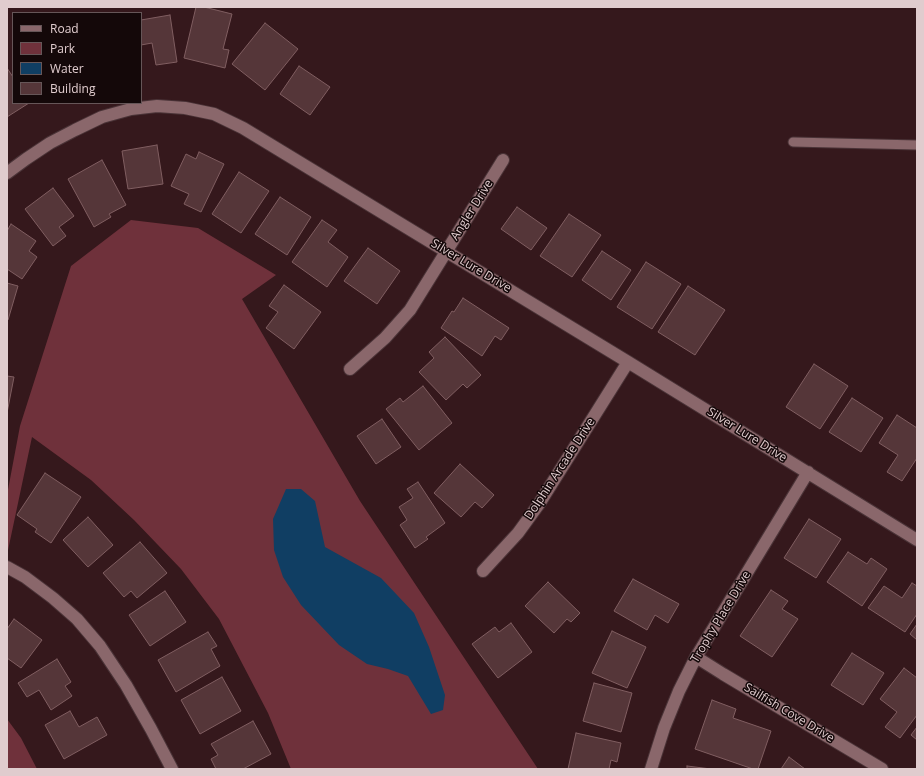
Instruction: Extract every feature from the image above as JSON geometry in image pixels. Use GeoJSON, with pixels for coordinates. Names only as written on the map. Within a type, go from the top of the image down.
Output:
{"type":"FeatureCollection","features":[{"type":"Feature","properties":{"kind":"street","name":"Silver Lure Drive"},"geometry":{"type":"LineString","coordinates":[[7,174],[50,143],[102,117],[131,109],[157,106],[185,108],[214,114],[243,128],[917,540]]}},
{"type":"Feature","properties":{"kind":"street","name":"Angler Drive"},"geometry":{"type":"LineString","coordinates":[[350,369],[385,338],[410,310],[503,160]]}},
{"type":"Feature","properties":{"kind":"street","name":"Dolphin Arcade Drive"},"geometry":{"type":"LineString","coordinates":[[483,571],[518,533],[539,504],[628,362]]}},
{"type":"Feature","properties":{"kind":"street","name":"Trophy Place Drive"},"geometry":{"type":"LineString","coordinates":[[651,769],[679,691],[696,657],[808,472]]}},
{"type":"Feature","properties":{"kind":"street"},"geometry":{"type":"LineString","coordinates":[[7,567],[25,577],[53,598],[77,619],[100,646],[126,685],[172,769]]}},
{"type":"Feature","properties":{"kind":"street","name":"Sailfish Cove Drive"},"geometry":{"type":"LineString","coordinates":[[696,657],[882,769]]}},
{"type":"Feature","properties":{"kind":"lane"},"geometry":{"type":"LineString","coordinates":[[793,142],[917,145]]}},
{"type":"Feature","properties":{"kind":"green space"},"geometry":{"type":"Polygon","coordinates":[[[131,220],[198,228],[276,275],[242,299],[360,501],[538,769],[291,769],[268,713],[219,619],[181,569],[134,520],[91,480],[32,437],[7,555],[7,495],[20,426],[71,266],[131,220]]]}},
{"type":"Feature","properties":{"kind":"green space"},"geometry":{"type":"Polygon","coordinates":[[[7,719],[21,738],[37,769],[7,769],[7,719]]]}},
{"type":"Feature","properties":{"kind":"water"},"geometry":{"type":"Polygon","coordinates":[[[286,489],[301,489],[315,501],[325,547],[381,578],[414,613],[429,647],[445,695],[443,710],[431,714],[408,676],[367,664],[339,645],[301,605],[283,577],[274,550],[273,519],[286,489]]]}},
{"type":"Feature","properties":{"kind":"building"},"geometry":{"type":"Polygon","coordinates":[[[196,7],[204,7],[232,14],[223,49],[229,50],[225,68],[184,58],[196,7]]]}},
{"type":"Feature","properties":{"kind":"building"},"geometry":{"type":"Polygon","coordinates":[[[170,15],[177,62],[156,65],[152,43],[142,45],[142,20],[170,15]]]}},
{"type":"Feature","properties":{"kind":"building"},"geometry":{"type":"Polygon","coordinates":[[[265,23],[298,49],[265,90],[232,64],[265,23]]]}},
{"type":"Feature","properties":{"kind":"building"},"geometry":{"type":"Polygon","coordinates":[[[299,66],[330,87],[310,115],[280,94],[299,66]]]}},
{"type":"Feature","properties":{"kind":"building"},"geometry":{"type":"Polygon","coordinates":[[[7,68],[12,76],[12,104],[27,104],[7,117],[7,68]]]}},
{"type":"Feature","properties":{"kind":"building"},"geometry":{"type":"Polygon","coordinates":[[[157,145],[163,184],[128,189],[122,151],[157,145]]]}},
{"type":"Feature","properties":{"kind":"building"},"geometry":{"type":"Polygon","coordinates":[[[199,152],[224,164],[201,212],[184,204],[189,194],[171,186],[186,154],[196,159],[199,152]]]}},
{"type":"Feature","properties":{"kind":"building"},"geometry":{"type":"Polygon","coordinates":[[[102,160],[126,205],[109,214],[111,217],[94,227],[68,179],[102,160]]]}},
{"type":"Feature","properties":{"kind":"building"},"geometry":{"type":"Polygon","coordinates":[[[239,172],[269,191],[241,233],[212,214],[239,172]]]}},
{"type":"Feature","properties":{"kind":"building"},"geometry":{"type":"Polygon","coordinates":[[[53,188],[74,216],[59,227],[66,236],[53,246],[25,209],[53,188]]]}},
{"type":"Feature","properties":{"kind":"building"},"geometry":{"type":"Polygon","coordinates":[[[280,197],[311,217],[287,255],[255,234],[280,197]]]}},
{"type":"Feature","properties":{"kind":"building"},"geometry":{"type":"Polygon","coordinates":[[[517,207],[547,228],[531,250],[501,229],[517,207]]]}},
{"type":"Feature","properties":{"kind":"building"},"geometry":{"type":"Polygon","coordinates":[[[569,214],[601,235],[572,277],[540,256],[569,214]]]}},
{"type":"Feature","properties":{"kind":"building"},"geometry":{"type":"Polygon","coordinates":[[[322,220],[337,230],[328,242],[348,257],[327,287],[292,262],[322,220]]]}},
{"type":"Feature","properties":{"kind":"building"},"geometry":{"type":"Polygon","coordinates":[[[11,224],[36,241],[29,251],[37,257],[22,279],[7,269],[7,231],[11,224]]]}},
{"type":"Feature","properties":{"kind":"building"},"geometry":{"type":"Polygon","coordinates":[[[368,248],[400,271],[377,304],[344,281],[368,248]]]}},
{"type":"Feature","properties":{"kind":"building"},"geometry":{"type":"Polygon","coordinates":[[[602,251],[631,270],[611,300],[582,280],[602,251]]]}},
{"type":"Feature","properties":{"kind":"building"},"geometry":{"type":"Polygon","coordinates":[[[646,262],[681,284],[652,329],[617,307],[646,262]]]}},
{"type":"Feature","properties":{"kind":"building"},"geometry":{"type":"Polygon","coordinates":[[[7,283],[18,286],[8,320],[7,320],[7,283]]]}},
{"type":"Feature","properties":{"kind":"building"},"geometry":{"type":"Polygon","coordinates":[[[284,285],[321,312],[294,349],[266,328],[278,312],[269,306],[284,285]]]}},
{"type":"Feature","properties":{"kind":"building"},"geometry":{"type":"Polygon","coordinates":[[[688,286],[725,310],[695,355],[658,332],[688,286]]]}},
{"type":"Feature","properties":{"kind":"building"},"geometry":{"type":"Polygon","coordinates":[[[463,298],[509,328],[501,340],[495,336],[482,356],[441,328],[463,298]]]}},
{"type":"Feature","properties":{"kind":"building"},"geometry":{"type":"Polygon","coordinates":[[[445,337],[481,375],[467,388],[463,384],[446,400],[419,372],[434,358],[429,352],[445,337]]]}},
{"type":"Feature","properties":{"kind":"building"},"geometry":{"type":"Polygon","coordinates":[[[814,364],[848,386],[820,429],[786,407],[814,364]]]}},
{"type":"Feature","properties":{"kind":"building"},"geometry":{"type":"Polygon","coordinates":[[[7,376],[14,377],[7,413],[7,376]]]}},
{"type":"Feature","properties":{"kind":"building"},"geometry":{"type":"Polygon","coordinates":[[[423,386],[452,423],[419,450],[386,409],[400,398],[403,402],[423,386]]]}},
{"type":"Feature","properties":{"kind":"building"},"geometry":{"type":"Polygon","coordinates":[[[852,398],[883,418],[861,452],[829,432],[852,398]]]}},
{"type":"Feature","properties":{"kind":"building"},"geometry":{"type":"Polygon","coordinates":[[[897,415],[917,428],[917,458],[902,481],[887,472],[898,455],[879,443],[897,415]]]}},
{"type":"Feature","properties":{"kind":"building"},"geometry":{"type":"Polygon","coordinates":[[[382,419],[401,447],[376,464],[357,436],[382,419]]]}},
{"type":"Feature","properties":{"kind":"building"},"geometry":{"type":"Polygon","coordinates":[[[460,464],[494,495],[482,508],[475,502],[461,517],[434,493],[460,464]]]}},
{"type":"Feature","properties":{"kind":"building"},"geometry":{"type":"Polygon","coordinates":[[[45,473],[81,497],[51,543],[35,532],[37,529],[17,515],[45,473]]]}},
{"type":"Feature","properties":{"kind":"building"},"geometry":{"type":"Polygon","coordinates":[[[418,482],[445,523],[426,537],[428,539],[415,548],[400,525],[407,520],[399,507],[413,498],[407,489],[418,482]]]}},
{"type":"Feature","properties":{"kind":"building"},"geometry":{"type":"Polygon","coordinates":[[[88,517],[113,545],[88,567],[63,540],[88,517]]]}},
{"type":"Feature","properties":{"kind":"building"},"geometry":{"type":"Polygon","coordinates":[[[809,519],[841,539],[816,578],[784,558],[809,519]]]}},
{"type":"Feature","properties":{"kind":"building"},"geometry":{"type":"Polygon","coordinates":[[[140,542],[167,573],[137,598],[131,591],[124,597],[103,573],[140,542]]]}},
{"type":"Feature","properties":{"kind":"building"},"geometry":{"type":"Polygon","coordinates":[[[848,552],[867,564],[871,558],[887,569],[862,606],[827,582],[848,552]]]}},
{"type":"Feature","properties":{"kind":"building"},"geometry":{"type":"Polygon","coordinates":[[[633,579],[679,604],[668,623],[655,615],[647,630],[614,611],[633,579]]]}},
{"type":"Feature","properties":{"kind":"building"},"geometry":{"type":"Polygon","coordinates":[[[548,582],[580,613],[571,622],[567,619],[554,633],[525,606],[548,582]]]}},
{"type":"Feature","properties":{"kind":"building"},"geometry":{"type":"Polygon","coordinates":[[[912,583],[917,586],[917,614],[905,632],[868,608],[884,586],[902,598],[912,583]]]}},
{"type":"Feature","properties":{"kind":"building"},"geometry":{"type":"Polygon","coordinates":[[[771,590],[788,601],[782,609],[798,619],[772,657],[740,636],[771,590]]]}},
{"type":"Feature","properties":{"kind":"building"},"geometry":{"type":"Polygon","coordinates":[[[165,591],[186,622],[150,646],[129,615],[165,591]]]}},
{"type":"Feature","properties":{"kind":"building"},"geometry":{"type":"Polygon","coordinates":[[[14,619],[42,640],[21,668],[7,658],[7,629],[14,619]]]}},
{"type":"Feature","properties":{"kind":"building"},"geometry":{"type":"Polygon","coordinates":[[[511,623],[532,652],[498,678],[472,644],[495,627],[499,632],[511,623]]]}},
{"type":"Feature","properties":{"kind":"building"},"geometry":{"type":"Polygon","coordinates":[[[917,624],[917,640],[910,634],[917,624]]]}},
{"type":"Feature","properties":{"kind":"building"},"geometry":{"type":"Polygon","coordinates":[[[612,631],[646,647],[627,688],[592,673],[612,631]]]}},
{"type":"Feature","properties":{"kind":"building"},"geometry":{"type":"Polygon","coordinates":[[[208,632],[217,646],[211,649],[220,666],[176,692],[158,660],[208,632]]]}},
{"type":"Feature","properties":{"kind":"building"},"geometry":{"type":"Polygon","coordinates":[[[852,653],[884,673],[863,705],[831,685],[852,653]]]}},
{"type":"Feature","properties":{"kind":"building"},"geometry":{"type":"Polygon","coordinates":[[[57,659],[71,682],[65,686],[72,696],[51,710],[39,690],[27,697],[18,683],[57,659]]]}},
{"type":"Feature","properties":{"kind":"building"},"geometry":{"type":"Polygon","coordinates":[[[904,668],[917,678],[917,715],[900,738],[885,727],[897,712],[880,699],[904,668]]]}},
{"type":"Feature","properties":{"kind":"building"},"geometry":{"type":"Polygon","coordinates":[[[222,677],[241,711],[200,734],[181,700],[222,677]]]}},
{"type":"Feature","properties":{"kind":"building"},"geometry":{"type":"Polygon","coordinates":[[[594,683],[632,693],[621,732],[583,721],[594,683]]]}},
{"type":"Feature","properties":{"kind":"building"},"geometry":{"type":"Polygon","coordinates":[[[712,700],[736,709],[733,718],[771,731],[758,769],[753,769],[695,749],[712,700]]]}},
{"type":"Feature","properties":{"kind":"building"},"geometry":{"type":"Polygon","coordinates":[[[70,711],[79,727],[97,717],[107,735],[64,759],[45,725],[70,711]]]}},
{"type":"Feature","properties":{"kind":"building"},"geometry":{"type":"Polygon","coordinates":[[[253,721],[271,754],[243,769],[216,769],[211,759],[218,755],[211,744],[253,721]]]}},
{"type":"Feature","properties":{"kind":"building"},"geometry":{"type":"Polygon","coordinates":[[[917,727],[917,740],[911,735],[917,727]]]}},
{"type":"Feature","properties":{"kind":"building"},"geometry":{"type":"Polygon","coordinates":[[[576,733],[621,743],[617,762],[611,760],[609,769],[568,769],[576,733]]]}},
{"type":"Feature","properties":{"kind":"building"},"geometry":{"type":"Polygon","coordinates":[[[789,757],[805,769],[781,769],[789,757]]]}},
{"type":"Feature","properties":{"kind":"building"},"geometry":{"type":"Polygon","coordinates":[[[687,766],[711,769],[687,769],[687,766]]]}}]}
